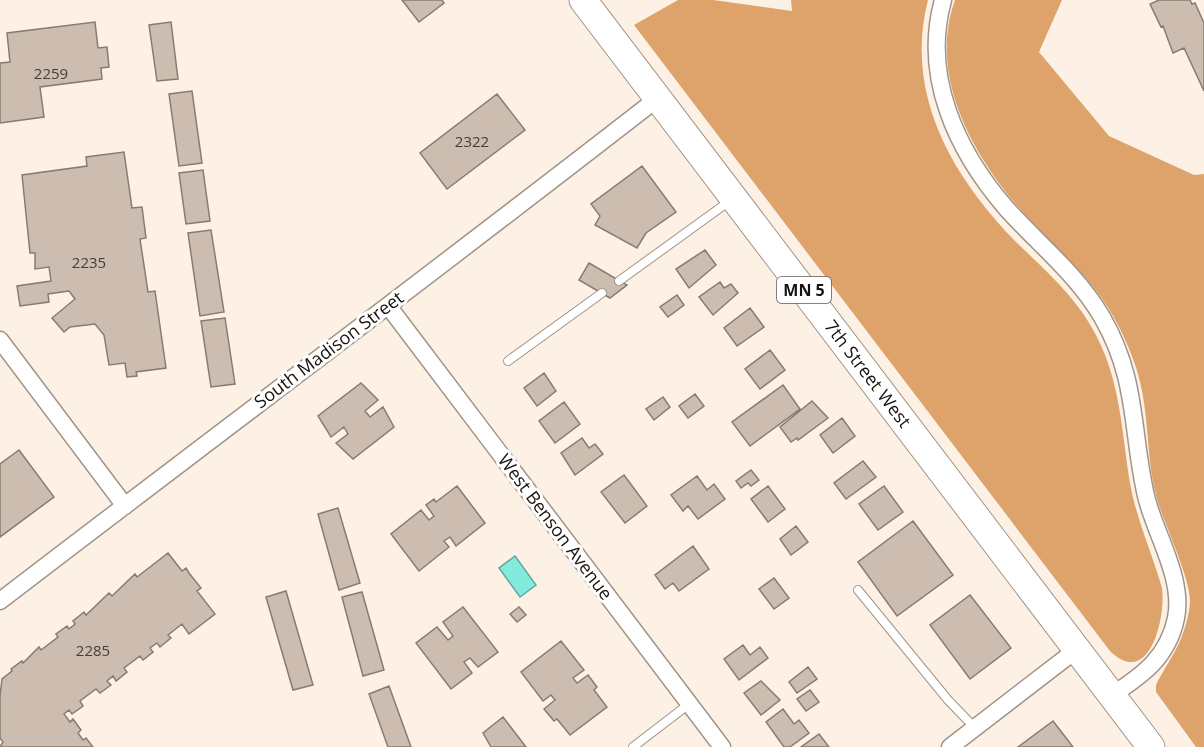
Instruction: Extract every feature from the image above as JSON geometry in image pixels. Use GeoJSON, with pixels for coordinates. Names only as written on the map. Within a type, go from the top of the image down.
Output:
{"type":"FeatureCollection","features":[{"type":"Feature","properties":{"kind":"main road","name":"7th Street West"},"geometry":{"type":"LineString","coordinates":[[583,0],[1151,747]]}},
{"type":"Feature","properties":{"kind":"street"},"geometry":{"type":"LineString","coordinates":[[943,0],[936,35],[936,60],[945,106],[954,128],[985,180],[1005,207],[1069,273],[1102,316],[1124,365],[1132,393],[1145,493],[1172,576],[1177,597],[1176,615],[1162,654],[1153,666],[1112,695]]}},
{"type":"Feature","properties":{"kind":"street","name":"South Madison Street"},"geometry":{"type":"LineString","coordinates":[[0,602],[263,399],[389,307],[658,98]]}},
{"type":"Feature","properties":{"kind":"street","name":"West Benson Avenue"},"geometry":{"type":"LineString","coordinates":[[389,307],[722,747]]}},
{"type":"Feature","properties":{"kind":"street"},"geometry":{"type":"LineString","coordinates":[[0,340],[125,506]]}},
{"type":"Feature","properties":{"kind":"street"},"geometry":{"type":"LineString","coordinates":[[950,747],[1076,650]]}},
{"type":"Feature","properties":{"kind":"lane"},"geometry":{"type":"LineString","coordinates":[[619,281],[734,198]]}},
{"type":"Feature","properties":{"kind":"lane"},"geometry":{"type":"LineString","coordinates":[[508,361],[602,293]]}},
{"type":"Feature","properties":{"kind":"lane"},"geometry":{"type":"LineString","coordinates":[[858,590],[948,700],[975,728]]}},
{"type":"Feature","properties":{"kind":"lane"},"geometry":{"type":"LineString","coordinates":[[633,747],[689,704]]}},
{"type":"Feature","properties":{"kind":"shaded area"},"geometry":{"type":"Polygon","coordinates":[[[678,0],[713,0],[792,11],[791,0],[928,0],[922,34],[922,68],[928,100],[938,131],[971,189],[992,216],[1051,275],[1082,312],[1099,341],[1112,376],[1120,411],[1133,496],[1162,588],[1163,600],[1158,631],[1145,656],[1136,662],[1124,661],[1110,651],[634,25],[678,0]]]}},
{"type":"Feature","properties":{"kind":"shaded area"},"geometry":{"type":"Polygon","coordinates":[[[955,0],[1062,0],[1039,52],[1109,136],[1194,175],[1204,174],[1204,747],[1196,747],[1156,692],[1156,685],[1182,636],[1190,602],[1186,580],[1154,486],[1144,404],[1136,366],[1119,327],[1100,296],[1008,195],[974,144],[961,116],[952,88],[947,59],[948,29],[955,0]]]}},
{"type":"Feature","properties":{"kind":"water"},"geometry":{"type":"Polygon","coordinates":[[[515,556],[536,585],[520,597],[499,568],[515,556]]]}},
{"type":"Feature","properties":{"kind":"building"},"geometry":{"type":"Polygon","coordinates":[[[402,0],[442,0],[444,3],[419,22],[402,0]]]}},
{"type":"Feature","properties":{"kind":"building"},"geometry":{"type":"Polygon","coordinates":[[[1159,0],[1190,0],[1192,4],[1195,3],[1204,23],[1204,91],[1184,48],[1173,53],[1163,26],[1161,27],[1150,4],[1159,0]]]}},
{"type":"Feature","properties":{"kind":"building"},"geometry":{"type":"Polygon","coordinates":[[[95,22],[98,48],[107,47],[109,67],[101,68],[102,79],[40,87],[44,117],[0,123],[0,63],[10,62],[7,33],[95,22]]]}},
{"type":"Feature","properties":{"kind":"building"},"geometry":{"type":"Polygon","coordinates":[[[171,22],[178,79],[157,81],[149,25],[171,22]]]}},
{"type":"Feature","properties":{"kind":"building"},"geometry":{"type":"Polygon","coordinates":[[[192,91],[202,163],[179,166],[169,94],[192,91]]]}},
{"type":"Feature","properties":{"kind":"building"},"geometry":{"type":"Polygon","coordinates":[[[497,94],[525,130],[447,189],[420,153],[497,94]]]}},
{"type":"Feature","properties":{"kind":"building"},"geometry":{"type":"Polygon","coordinates":[[[124,152],[132,208],[142,207],[146,238],[140,239],[148,292],[155,291],[166,368],[136,372],[137,376],[127,377],[125,363],[109,365],[104,335],[95,324],[70,327],[64,332],[52,318],[75,299],[69,291],[48,294],[49,302],[20,306],[17,286],[51,281],[49,267],[35,269],[35,253],[30,253],[22,175],[87,166],[86,157],[124,152]]]}},
{"type":"Feature","properties":{"kind":"building"},"geometry":{"type":"Polygon","coordinates":[[[642,166],[676,212],[646,233],[637,248],[595,225],[600,216],[591,204],[642,166]]]}},
{"type":"Feature","properties":{"kind":"building"},"geometry":{"type":"Polygon","coordinates":[[[203,170],[210,221],[186,224],[179,173],[203,170]]]}},
{"type":"Feature","properties":{"kind":"building"},"geometry":{"type":"Polygon","coordinates":[[[211,230],[224,312],[200,316],[188,233],[211,230]]]}},
{"type":"Feature","properties":{"kind":"building"},"geometry":{"type":"Polygon","coordinates":[[[705,250],[716,265],[689,288],[676,269],[705,250]]]}},
{"type":"Feature","properties":{"kind":"building"},"geometry":{"type":"Polygon","coordinates":[[[589,263],[627,285],[610,298],[579,280],[589,263]]]}},
{"type":"Feature","properties":{"kind":"building"},"geometry":{"type":"Polygon","coordinates":[[[720,282],[724,288],[731,284],[738,293],[713,315],[699,297],[720,282]]]}},
{"type":"Feature","properties":{"kind":"building"},"geometry":{"type":"Polygon","coordinates":[[[677,295],[684,305],[668,317],[660,307],[677,295]]]}},
{"type":"Feature","properties":{"kind":"building"},"geometry":{"type":"Polygon","coordinates":[[[750,308],[764,327],[737,346],[724,328],[750,308]]]}},
{"type":"Feature","properties":{"kind":"building"},"geometry":{"type":"Polygon","coordinates":[[[225,318],[235,384],[211,387],[201,321],[225,318]]]}},
{"type":"Feature","properties":{"kind":"building"},"geometry":{"type":"Polygon","coordinates":[[[770,350],[785,370],[760,389],[745,369],[770,350]]]}},
{"type":"Feature","properties":{"kind":"building"},"geometry":{"type":"Polygon","coordinates":[[[544,373],[556,391],[537,406],[524,388],[544,373]]]}},
{"type":"Feature","properties":{"kind":"building"},"geometry":{"type":"Polygon","coordinates":[[[361,383],[378,400],[365,411],[370,417],[383,407],[394,427],[353,459],[336,443],[348,434],[344,427],[331,437],[318,416],[361,383]]]}},
{"type":"Feature","properties":{"kind":"building"},"geometry":{"type":"Polygon","coordinates":[[[783,385],[800,409],[750,446],[732,422],[783,385]]]}},
{"type":"Feature","properties":{"kind":"building"},"geometry":{"type":"Polygon","coordinates":[[[695,394],[704,406],[688,418],[679,406],[695,394]]]}},
{"type":"Feature","properties":{"kind":"building"},"geometry":{"type":"Polygon","coordinates":[[[663,397],[670,407],[654,420],[646,409],[663,397]]]}},
{"type":"Feature","properties":{"kind":"building"},"geometry":{"type":"Polygon","coordinates":[[[812,401],[828,418],[798,440],[797,438],[791,442],[780,427],[812,401]]]}},
{"type":"Feature","properties":{"kind":"building"},"geometry":{"type":"Polygon","coordinates":[[[564,402],[580,424],[555,443],[539,421],[564,402]]]}},
{"type":"Feature","properties":{"kind":"building"},"geometry":{"type":"Polygon","coordinates":[[[842,418],[855,436],[833,453],[820,435],[842,418]]]}},
{"type":"Feature","properties":{"kind":"building"},"geometry":{"type":"Polygon","coordinates":[[[582,438],[589,448],[595,444],[603,454],[575,475],[561,453],[582,438]]]}},
{"type":"Feature","properties":{"kind":"building"},"geometry":{"type":"Polygon","coordinates":[[[19,450],[54,497],[0,537],[0,464],[19,450]]]}},
{"type":"Feature","properties":{"kind":"building"},"geometry":{"type":"Polygon","coordinates":[[[863,461],[876,477],[846,499],[834,483],[863,461]]]}},
{"type":"Feature","properties":{"kind":"building"},"geometry":{"type":"Polygon","coordinates":[[[751,470],[759,480],[751,486],[748,483],[741,488],[736,481],[751,470]]]}},
{"type":"Feature","properties":{"kind":"building"},"geometry":{"type":"Polygon","coordinates":[[[624,475],[647,506],[625,523],[601,492],[624,475]]]}},
{"type":"Feature","properties":{"kind":"building"},"geometry":{"type":"Polygon","coordinates":[[[697,476],[707,490],[714,484],[725,499],[698,519],[688,506],[683,511],[671,495],[697,476]]]}},
{"type":"Feature","properties":{"kind":"building"},"geometry":{"type":"Polygon","coordinates":[[[457,486],[485,523],[456,546],[450,537],[444,541],[449,547],[419,571],[391,534],[421,510],[429,520],[434,516],[426,505],[434,499],[436,502],[457,486]]]}},
{"type":"Feature","properties":{"kind":"building"},"geometry":{"type":"Polygon","coordinates":[[[768,486],[785,509],[768,522],[751,499],[768,486]]]}},
{"type":"Feature","properties":{"kind":"building"},"geometry":{"type":"Polygon","coordinates":[[[884,486],[903,512],[878,530],[859,504],[884,486]]]}},
{"type":"Feature","properties":{"kind":"building"},"geometry":{"type":"Polygon","coordinates":[[[338,508],[360,583],[339,590],[318,514],[338,508]]]}},
{"type":"Feature","properties":{"kind":"building"},"geometry":{"type":"Polygon","coordinates":[[[913,521],[953,575],[897,616],[858,562],[913,521]]]}},
{"type":"Feature","properties":{"kind":"building"},"geometry":{"type":"Polygon","coordinates":[[[796,526],[808,542],[791,555],[780,539],[796,526]]]}},
{"type":"Feature","properties":{"kind":"building"},"geometry":{"type":"Polygon","coordinates":[[[693,546],[709,569],[679,591],[673,583],[665,589],[655,575],[693,546]]]}},
{"type":"Feature","properties":{"kind":"building"},"geometry":{"type":"Polygon","coordinates":[[[168,553],[182,571],[186,568],[201,588],[197,591],[215,614],[189,634],[182,624],[168,635],[171,638],[160,647],[157,643],[150,648],[153,652],[143,660],[140,656],[124,668],[127,672],[116,681],[113,676],[107,681],[111,685],[100,693],[96,689],[80,701],[83,706],[72,714],[69,710],[64,714],[70,722],[73,719],[81,730],[78,733],[83,740],[86,738],[93,747],[0,747],[3,742],[0,738],[2,679],[39,647],[41,650],[58,637],[56,634],[67,626],[69,629],[75,624],[73,621],[84,612],[86,615],[109,593],[112,596],[135,574],[137,577],[168,553]]]}},
{"type":"Feature","properties":{"kind":"building"},"geometry":{"type":"Polygon","coordinates":[[[774,578],[789,598],[774,609],[759,589],[774,578]]]}},
{"type":"Feature","properties":{"kind":"building"},"geometry":{"type":"Polygon","coordinates":[[[286,591],[313,685],[293,690],[266,597],[286,591]]]}},
{"type":"Feature","properties":{"kind":"building"},"geometry":{"type":"Polygon","coordinates":[[[362,592],[384,670],[363,676],[342,597],[362,592]]]}},
{"type":"Feature","properties":{"kind":"building"},"geometry":{"type":"Polygon","coordinates":[[[970,595],[1011,648],[970,679],[930,625],[970,595]]]}},
{"type":"Feature","properties":{"kind":"building"},"geometry":{"type":"Polygon","coordinates":[[[463,607],[498,652],[478,667],[470,658],[464,662],[472,673],[451,689],[416,643],[437,627],[448,640],[453,636],[443,622],[463,607]]]}},
{"type":"Feature","properties":{"kind":"building"},"geometry":{"type":"Polygon","coordinates":[[[519,607],[526,615],[517,622],[510,614],[519,607]]]}},
{"type":"Feature","properties":{"kind":"building"},"geometry":{"type":"Polygon","coordinates":[[[561,641],[584,670],[573,678],[577,683],[588,675],[597,687],[594,690],[607,707],[570,735],[557,719],[554,721],[544,709],[555,700],[551,695],[543,701],[521,672],[561,641]]]}},
{"type":"Feature","properties":{"kind":"building"},"geometry":{"type":"Polygon","coordinates":[[[743,645],[750,655],[760,647],[768,658],[739,680],[724,659],[743,645]]]}},
{"type":"Feature","properties":{"kind":"building"},"geometry":{"type":"Polygon","coordinates":[[[808,667],[817,679],[797,693],[789,682],[808,667]]]}},
{"type":"Feature","properties":{"kind":"building"},"geometry":{"type":"Polygon","coordinates":[[[761,681],[780,700],[761,715],[744,693],[761,681]]]}},
{"type":"Feature","properties":{"kind":"building"},"geometry":{"type":"Polygon","coordinates":[[[389,686],[411,747],[388,747],[369,694],[389,686]]]}},
{"type":"Feature","properties":{"kind":"building"},"geometry":{"type":"Polygon","coordinates":[[[810,690],[819,702],[806,711],[797,699],[810,690]]]}},
{"type":"Feature","properties":{"kind":"building"},"geometry":{"type":"Polygon","coordinates":[[[783,709],[794,724],[799,720],[809,733],[790,747],[784,747],[766,722],[783,709]]]}},
{"type":"Feature","properties":{"kind":"building"},"geometry":{"type":"Polygon","coordinates":[[[503,717],[526,747],[491,747],[483,733],[503,717]]]}},
{"type":"Feature","properties":{"kind":"building"},"geometry":{"type":"Polygon","coordinates":[[[1053,721],[1073,747],[1018,747],[1053,721]]]}},
{"type":"Feature","properties":{"kind":"building"},"geometry":{"type":"Polygon","coordinates":[[[819,734],[829,747],[801,747],[819,734]]]}}]}
